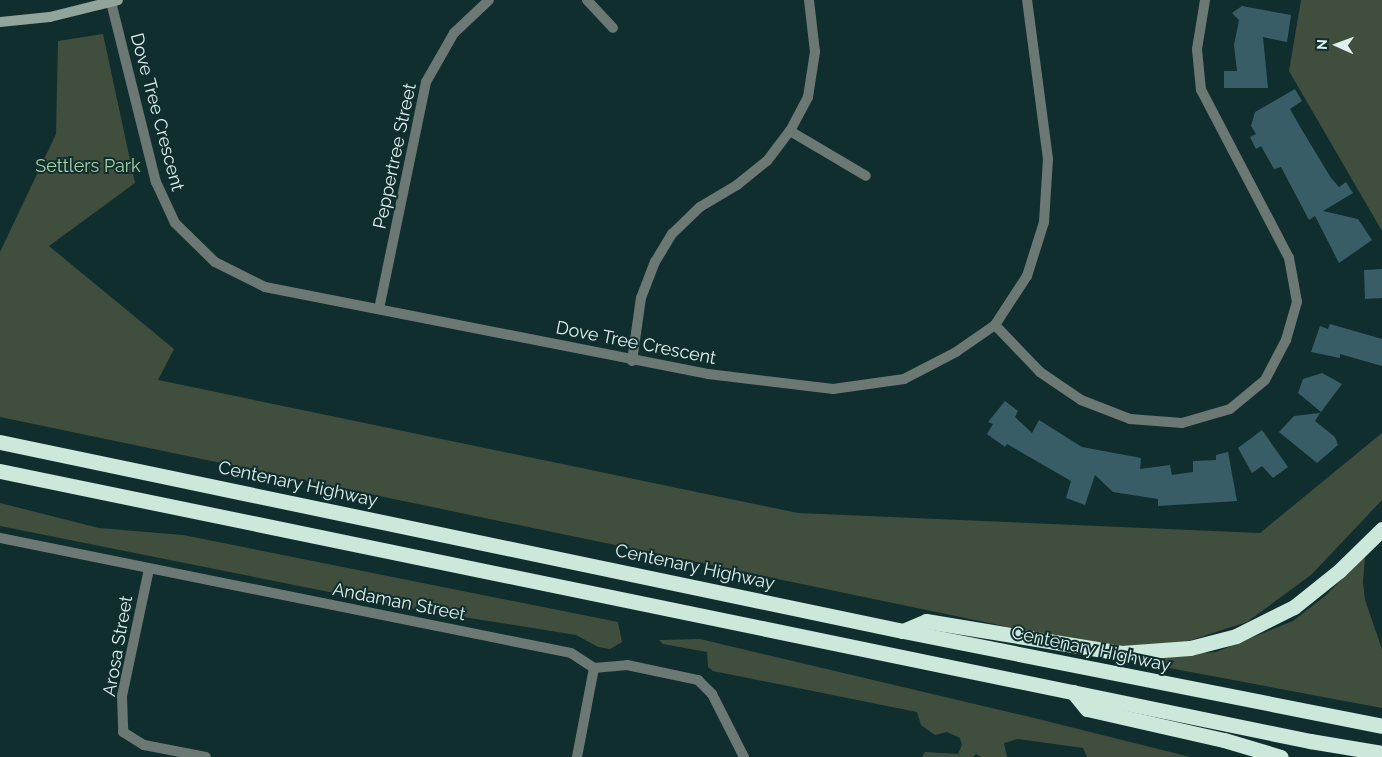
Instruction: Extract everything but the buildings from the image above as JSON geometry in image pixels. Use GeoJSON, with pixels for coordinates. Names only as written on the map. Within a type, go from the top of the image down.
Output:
{"type":"FeatureCollection","features":[{"type":"Feature","properties":{"kind":"highway","name":"Centenary Highway"},"geometry":{"type":"LineString","coordinates":[[0,442],[903,631],[1382,726]]}},
{"type":"Feature","properties":{"kind":"highway"},"geometry":{"type":"LineString","coordinates":[[0,471],[1073,692],[1382,753]]}},
{"type":"Feature","properties":{"kind":"highway"},"geometry":{"type":"LineString","coordinates":[[903,631],[926,621],[1121,653],[1190,648],[1236,636],[1294,607],[1339,571],[1382,529]]}},
{"type":"Feature","properties":{"kind":"highway"},"geometry":{"type":"LineString","coordinates":[[1073,692],[1087,709],[1224,740],[1281,757]]}},
{"type":"Feature","properties":{"kind":"street","name":"Peppertree Street"},"geometry":{"type":"LineString","coordinates":[[379,308],[426,82],[454,33],[489,0]]}},
{"type":"Feature","properties":{"kind":"street"},"geometry":{"type":"LineString","coordinates":[[587,0],[613,28]]}},
{"type":"Feature","properties":{"kind":"street"},"geometry":{"type":"LineString","coordinates":[[632,360],[641,298],[655,262],[672,234],[700,207],[737,185],[767,161],[790,131],[808,97],[815,52],[809,0]]}},
{"type":"Feature","properties":{"kind":"street","name":"Dove Tree Crescent"},"geometry":{"type":"LineString","coordinates":[[114,1],[156,182],[175,223],[215,262],[264,287],[379,308],[708,374],[833,389],[904,379],[956,352],[995,325],[1027,276],[1044,222],[1048,159],[1027,0]]}},
{"type":"Feature","properties":{"kind":"street"},"geometry":{"type":"LineString","coordinates":[[995,325],[1040,372],[1081,400],[1130,419],[1182,423],[1222,412],[1230,409],[1265,380],[1286,340],[1297,302],[1289,258],[1201,90],[1197,49],[1205,0]]}},
{"type":"Feature","properties":{"kind":"street"},"geometry":{"type":"LineString","coordinates":[[0,22],[50,17],[114,1]]}},
{"type":"Feature","properties":{"kind":"street"},"geometry":{"type":"LineString","coordinates":[[790,131],[866,176]]}},
{"type":"Feature","properties":{"kind":"street","name":"Andaman Street"},"geometry":{"type":"LineString","coordinates":[[0,538],[571,653],[594,668]]}},
{"type":"Feature","properties":{"kind":"street","name":"Arosa Street"},"geometry":{"type":"LineString","coordinates":[[149,569],[122,696],[124,732],[144,744],[206,757]]}},
{"type":"Feature","properties":{"kind":"street"},"geometry":{"type":"LineString","coordinates":[[577,757],[594,668],[627,665],[698,680],[712,694],[744,757]]}},
{"type":"Feature","properties":{"kind":"green space"},"geometry":{"type":"Polygon","coordinates":[[[1301,0],[1382,0],[1382,231],[1289,71],[1301,0]]]}},
{"type":"Feature","properties":{"kind":"green space","name":"Settlers Park"},"geometry":{"type":"Polygon","coordinates":[[[103,34],[135,183],[49,246],[174,349],[158,380],[798,513],[1260,533],[1382,433],[1382,500],[1311,575],[1247,622],[1185,642],[1129,647],[1071,640],[0,417],[0,252],[56,134],[58,41],[103,34]]]}},
{"type":"Feature","properties":{"kind":"green space"},"geometry":{"type":"Polygon","coordinates":[[[0,503],[99,528],[183,535],[618,622],[622,642],[610,649],[598,647],[576,635],[414,609],[0,526],[0,503]]]}},
{"type":"Feature","properties":{"kind":"green space"},"geometry":{"type":"Polygon","coordinates":[[[1365,556],[1363,582],[1365,600],[1382,649],[1382,708],[1137,662],[1143,657],[1216,652],[1293,621],[1325,596],[1365,556]]]}},
{"type":"Feature","properties":{"kind":"green space"},"geometry":{"type":"Polygon","coordinates":[[[700,639],[1190,757],[1087,757],[1083,748],[1018,739],[1004,743],[1007,757],[981,757],[976,754],[973,757],[922,757],[925,752],[958,754],[962,745],[960,738],[947,732],[935,735],[921,725],[917,712],[713,671],[708,667],[707,652],[663,644],[659,640],[700,639]]]}}]}
